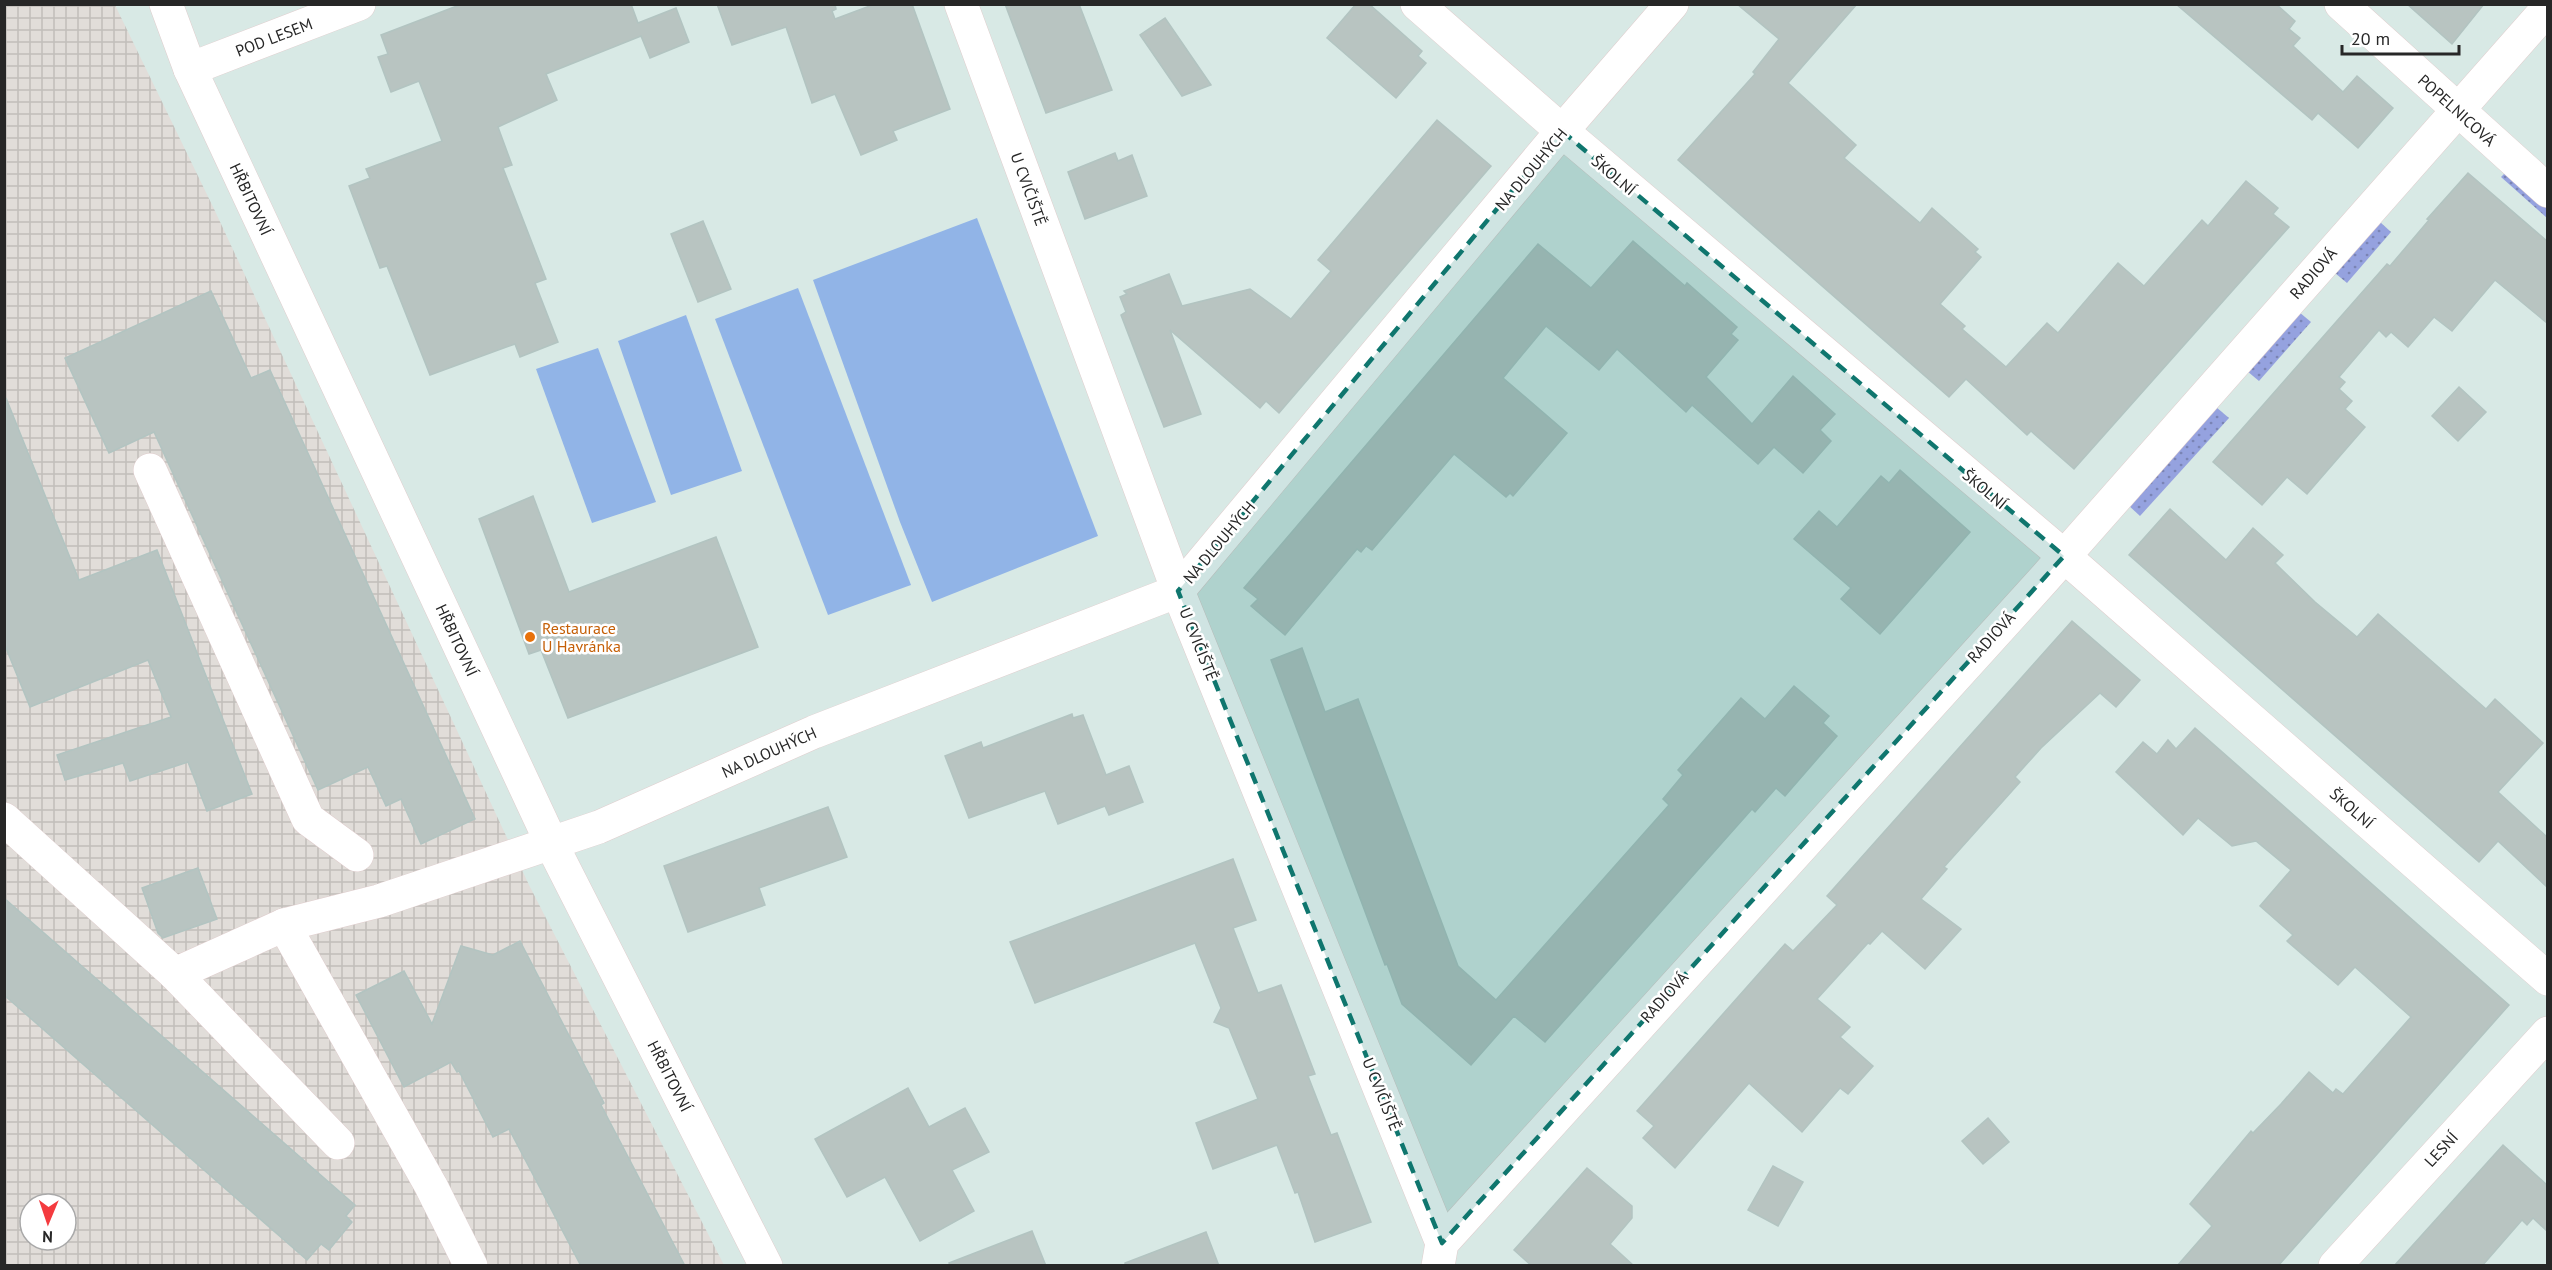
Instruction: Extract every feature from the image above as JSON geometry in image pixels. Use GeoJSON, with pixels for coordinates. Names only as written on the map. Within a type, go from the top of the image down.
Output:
{"type":"FeatureCollection","features":[{"type":"Feature","properties":{"kind":"street","name":"HŘBITOVNÍ"},"geometry":{"type":"LineString","coordinates":[[166,4],[190,69],[552,843],[766,1266]]}},
{"type":"Feature","properties":{"kind":"street","name":"POD LESEM"},"geometry":{"type":"LineString","coordinates":[[190,69],[359,4]]}},
{"type":"Feature","properties":{"kind":"street","name":"U CVIČIŠTĚ"},"geometry":{"type":"LineString","coordinates":[[962,4],[1178,591],[1440,1254]]}},
{"type":"Feature","properties":{"kind":"street","name":"ŠKOLNÍ"},"geometry":{"type":"LineString","coordinates":[[1417,4],[1562,131],[2064,556],[2547,980]]}},
{"type":"Feature","properties":{"kind":"street","name":"NA DLOUHÝCH"},"geometry":{"type":"LineString","coordinates":[[175,974],[284,925],[379,901],[599,827],[814,732],[1178,591],[1562,131],[1672,4]]}},
{"type":"Feature","properties":{"kind":"street","name":"POPELNICOVÁ"},"geometry":{"type":"LineString","coordinates":[[2341,4],[2547,191]]}},
{"type":"Feature","properties":{"kind":"street","name":"RADIOVÁ"},"geometry":{"type":"LineString","coordinates":[[1440,1254],[2064,556],[2547,8]]}},
{"type":"Feature","properties":{"kind":"street"},"geometry":{"type":"LineString","coordinates":[[150,470],[308,819],[357,855]]}},
{"type":"Feature","properties":{"kind":"street"},"geometry":{"type":"LineString","coordinates":[[4,819],[175,974],[338,1143]]}},
{"type":"Feature","properties":{"kind":"street"},"geometry":{"type":"LineString","coordinates":[[284,925],[431,1186],[471,1266]]}},
{"type":"Feature","properties":{"kind":"street","name":"LESNÍ"},"geometry":{"type":"LineString","coordinates":[[2335,1266],[2547,1033]]}},
{"type":"Feature","properties":{"kind":"highlighted area"},"geometry":{"type":"Polygon","coordinates":[[[1562,131],[2064,556],[1442,1243],[1178,591],[1562,131]]]}},
{"type":"Feature","properties":{"kind":"shaded area"},"geometry":{"type":"Polygon","coordinates":[[[5,5],[115,5],[215,211],[529,885],[724,1265],[5,1266],[5,5]]]}},
{"type":"Feature","properties":{"kind":"shaded area"},"geometry":{"type":"Polygon","coordinates":[[[2506,172],[2547,208],[2547,218],[2501,177],[2506,172]]]}},
{"type":"Feature","properties":{"kind":"shaded area"},"geometry":{"type":"Polygon","coordinates":[[[977,218],[1098,536],[932,602],[900,522],[813,280],[977,218]]]}},
{"type":"Feature","properties":{"kind":"shaded area"},"geometry":{"type":"Polygon","coordinates":[[[2380,222],[2391,232],[2347,283],[2335,273],[2380,222]]]}},
{"type":"Feature","properties":{"kind":"shaded area"},"geometry":{"type":"Polygon","coordinates":[[[798,288],[911,585],[828,615],[715,319],[798,288]]]}},
{"type":"Feature","properties":{"kind":"shaded area"},"geometry":{"type":"Polygon","coordinates":[[[2299,312],[2311,322],[2259,381],[2247,371],[2299,312]]]}},
{"type":"Feature","properties":{"kind":"shaded area"},"geometry":{"type":"Polygon","coordinates":[[[686,315],[742,471],[671,495],[618,341],[686,315]]]}},
{"type":"Feature","properties":{"kind":"shaded area"},"geometry":{"type":"Polygon","coordinates":[[[598,348],[656,502],[592,523],[536,369],[598,348]]]}},
{"type":"Feature","properties":{"kind":"shaded area"},"geometry":{"type":"Polygon","coordinates":[[[2216,407],[2229,418],[2140,516],[2127,504],[2216,407]]]}},
{"type":"Feature","properties":{"kind":"building"},"geometry":{"type":"Polygon","coordinates":[[[462,4],[631,4],[638,23],[676,8],[689,42],[650,58],[641,36],[546,74],[557,100],[498,127],[512,165],[503,168],[546,279],[535,283],[558,342],[520,357],[515,344],[430,375],[387,266],[380,268],[349,186],[370,178],[366,169],[442,141],[419,81],[391,92],[378,57],[388,54],[381,35],[462,4]]]}},
{"type":"Feature","properties":{"kind":"building"},"geometry":{"type":"Polygon","coordinates":[[[717,4],[835,4],[836,9],[832,11],[835,19],[875,4],[912,4],[950,109],[893,131],[897,140],[861,155],[835,94],[812,103],[786,27],[732,45],[717,4]]]}},
{"type":"Feature","properties":{"kind":"building"},"geometry":{"type":"Polygon","coordinates":[[[1005,4],[1079,4],[1112,90],[1046,113],[1005,4]]]}},
{"type":"Feature","properties":{"kind":"building"},"geometry":{"type":"Polygon","coordinates":[[[1356,4],[1369,4],[1422,51],[1418,56],[1426,63],[1396,98],[1327,38],[1356,4]]]}},
{"type":"Feature","properties":{"kind":"building"},"geometry":{"type":"Polygon","coordinates":[[[1737,4],[1857,4],[1788,83],[1856,145],[1844,158],[1920,223],[1932,208],[1978,249],[1975,252],[1981,257],[1940,304],[1965,326],[1962,329],[2006,367],[2047,323],[2058,333],[2118,263],[2144,286],[2202,220],[2208,226],[2246,181],[2278,208],[2273,214],[2289,227],[2074,469],[2031,431],[2027,435],[1966,379],[1949,397],[1678,160],[1755,74],[1753,72],[1779,39],[1737,4]]]}},
{"type":"Feature","properties":{"kind":"building"},"geometry":{"type":"Polygon","coordinates":[[[2176,4],[2276,4],[2295,21],[2289,29],[2300,38],[2293,46],[2343,92],[2357,76],[2393,108],[2358,148],[2318,113],[2312,120],[2176,4]]]}},
{"type":"Feature","properties":{"kind":"building"},"geometry":{"type":"Polygon","coordinates":[[[2407,4],[2484,4],[2452,44],[2407,4]]]}},
{"type":"Feature","properties":{"kind":"building"},"geometry":{"type":"Polygon","coordinates":[[[1165,18],[1211,85],[1182,96],[1140,35],[1165,18]]]}},
{"type":"Feature","properties":{"kind":"building"},"geometry":{"type":"Polygon","coordinates":[[[1437,120],[1491,166],[1279,413],[1266,401],[1260,408],[1170,330],[1201,414],[1164,427],[1121,315],[1126,312],[1120,297],[1127,294],[1124,291],[1169,274],[1182,306],[1250,289],[1291,319],[1331,271],[1318,260],[1437,120]]]}},
{"type":"Feature","properties":{"kind":"building"},"geometry":{"type":"Polygon","coordinates":[[[1115,153],[1118,161],[1132,155],[1147,196],[1085,219],[1068,172],[1115,153]]]}},
{"type":"Feature","properties":{"kind":"building"},"geometry":{"type":"Polygon","coordinates":[[[2468,173],[2547,241],[2547,323],[2495,280],[2452,331],[2434,317],[2408,347],[2391,332],[2386,337],[2379,330],[2339,377],[2345,382],[2339,389],[2352,401],[2345,409],[2365,427],[2307,494],[2287,477],[2262,505],[2213,462],[2387,264],[2390,266],[2429,220],[2427,219],[2468,173]]]}},
{"type":"Feature","properties":{"kind":"building"},"geometry":{"type":"Polygon","coordinates":[[[703,221],[731,289],[698,302],[671,234],[703,221]]]}},
{"type":"Feature","properties":{"kind":"building"},"geometry":{"type":"Polygon","coordinates":[[[1633,241],[1685,286],[1687,283],[1737,327],[1731,334],[1738,340],[1706,377],[1752,424],[1793,376],[1835,414],[1820,430],[1831,441],[1803,473],[1774,447],[1758,464],[1692,405],[1686,412],[1617,349],[1599,370],[1546,326],[1503,378],[1567,433],[1513,496],[1510,493],[1506,497],[1454,454],[1372,550],[1366,546],[1361,552],[1357,549],[1285,635],[1251,606],[1258,599],[1244,588],[1538,244],[1591,288],[1633,241]]]}},
{"type":"Feature","properties":{"kind":"building"},"geometry":{"type":"Polygon","coordinates":[[[211,291],[251,378],[270,370],[475,819],[421,844],[401,799],[386,806],[368,767],[318,790],[154,432],[109,453],[65,358],[211,291]]]}},
{"type":"Feature","properties":{"kind":"building"},"geometry":{"type":"Polygon","coordinates":[[[2459,387],[2486,412],[2458,441],[2432,416],[2459,387]]]}},
{"type":"Feature","properties":{"kind":"building"},"geometry":{"type":"Polygon","coordinates":[[[6,398],[79,580],[157,550],[252,794],[207,811],[188,762],[130,781],[123,763],[65,780],[57,755],[171,717],[148,660],[30,707],[4,643],[6,398]]]}},
{"type":"Feature","properties":{"kind":"building"},"geometry":{"type":"Polygon","coordinates":[[[1900,470],[1970,532],[1880,634],[1841,599],[1851,588],[1794,539],[1819,511],[1837,527],[1881,476],[1889,483],[1900,470]]]}},
{"type":"Feature","properties":{"kind":"building"},"geometry":{"type":"Polygon","coordinates":[[[533,496],[569,592],[716,537],[758,647],[568,718],[541,650],[529,654],[479,519],[533,496]]]}},
{"type":"Feature","properties":{"kind":"building"},"geometry":{"type":"Polygon","coordinates":[[[2170,509],[2226,560],[2253,528],[2283,555],[2275,563],[2315,602],[2357,637],[2378,614],[2486,709],[2495,699],[2543,743],[2498,792],[2547,837],[2547,887],[2498,841],[2479,862],[2129,555],[2170,509]]]}},
{"type":"Feature","properties":{"kind":"building"},"geometry":{"type":"Polygon","coordinates":[[[2072,621],[2140,680],[2116,707],[2100,693],[2041,748],[2015,777],[2020,782],[1944,867],[1947,869],[1921,899],[1961,929],[1925,969],[1882,931],[1870,944],[1868,943],[1817,999],[1850,1027],[1840,1037],[1873,1066],[1848,1094],[1840,1088],[1802,1132],[1749,1083],[1675,1168],[1643,1138],[1654,1126],[1637,1111],[1785,944],[1793,951],[1837,905],[1827,896],[2072,621]]]}},
{"type":"Feature","properties":{"kind":"building"},"geometry":{"type":"Polygon","coordinates":[[[1302,648],[1325,712],[1358,699],[1458,966],[1496,1000],[1669,805],[1663,799],[1683,775],[1678,770],[1741,698],[1765,719],[1794,686],[1829,716],[1823,723],[1837,736],[1785,796],[1776,788],[1755,812],[1752,809],[1545,1042],[1514,1016],[1471,1065],[1402,1004],[1387,964],[1385,965],[1271,660],[1302,648]]]}},
{"type":"Feature","properties":{"kind":"building"},"geometry":{"type":"Polygon","coordinates":[[[1072,714],[1073,718],[1083,715],[1106,775],[1129,766],[1143,802],[1109,815],[1105,806],[1058,824],[1045,791],[969,818],[945,756],[981,742],[983,748],[1072,714]]]}},
{"type":"Feature","properties":{"kind":"building"},"geometry":{"type":"Polygon","coordinates":[[[2195,728],[2509,1005],[2278,1266],[2177,1266],[2212,1226],[2190,1204],[2251,1131],[2253,1133],[2309,1072],[2333,1093],[2336,1089],[2343,1094],[2411,1017],[2355,967],[2338,985],[2287,941],[2293,935],[2260,906],[2291,870],[2256,841],[2232,846],[2198,818],[2183,835],[2116,772],[2143,742],[2157,754],[2168,740],[2176,749],[2195,728]]]}},
{"type":"Feature","properties":{"kind":"building"},"geometry":{"type":"Polygon","coordinates":[[[828,807],[847,857],[759,888],[765,905],[688,932],[664,866],[828,807]]]}},
{"type":"Feature","properties":{"kind":"building"},"geometry":{"type":"Polygon","coordinates":[[[1233,859],[1256,920],[1233,928],[1258,993],[1281,985],[1315,1074],[1308,1076],[1331,1135],[1337,1133],[1371,1222],[1315,1242],[1298,1192],[1295,1193],[1277,1145],[1213,1169],[1196,1123],[1258,1099],[1229,1028],[1214,1022],[1221,1008],[1195,943],[1035,1003],[1010,942],[1233,859]]]}},
{"type":"Feature","properties":{"kind":"building"},"geometry":{"type":"Polygon","coordinates":[[[198,868],[217,919],[163,938],[158,933],[142,888],[198,868]]]}},
{"type":"Feature","properties":{"kind":"building"},"geometry":{"type":"Polygon","coordinates":[[[4,898],[355,1205],[346,1216],[352,1222],[329,1250],[321,1244],[307,1260],[4,995],[4,898]]]}},
{"type":"Feature","properties":{"kind":"building"},"geometry":{"type":"Polygon","coordinates":[[[520,941],[604,1103],[601,1105],[685,1266],[581,1266],[509,1129],[493,1137],[459,1071],[457,1072],[451,1062],[404,1087],[356,995],[404,971],[432,1024],[461,946],[493,955],[520,941]]]}},
{"type":"Feature","properties":{"kind":"building"},"geometry":{"type":"Polygon","coordinates":[[[908,1088],[929,1127],[965,1108],[989,1152],[952,1170],[974,1211],[920,1241],[885,1177],[847,1197],[815,1139],[908,1088]]]}},
{"type":"Feature","properties":{"kind":"building"},"geometry":{"type":"Polygon","coordinates":[[[1988,1118],[2009,1142],[1983,1164],[1962,1141],[1988,1118]]]}},
{"type":"Feature","properties":{"kind":"building"},"geometry":{"type":"Polygon","coordinates":[[[2503,1145],[2547,1185],[2547,1231],[2533,1218],[2527,1225],[2522,1220],[2482,1266],[2394,1266],[2503,1145]]]}},
{"type":"Feature","properties":{"kind":"building"},"geometry":{"type":"Polygon","coordinates":[[[1773,1166],[1803,1182],[1778,1226],[1748,1210],[1773,1166]]]}},
{"type":"Feature","properties":{"kind":"building"},"geometry":{"type":"Polygon","coordinates":[[[1587,1168],[1632,1206],[1632,1218],[1610,1244],[1634,1266],[1532,1266],[1514,1250],[1587,1168]]]}},
{"type":"Feature","properties":{"kind":"building"},"geometry":{"type":"Polygon","coordinates":[[[1032,1231],[1046,1266],[950,1266],[949,1263],[1032,1231]]]}},
{"type":"Feature","properties":{"kind":"building"},"geometry":{"type":"Polygon","coordinates":[[[1206,1232],[1219,1266],[1125,1266],[1125,1263],[1206,1232]]]}},
{"type":"Feature","properties":{"kind":"place","name":"Restaurace U Havránka"},"geometry":{"type":"Point","coordinates":[530,637]}}]}
